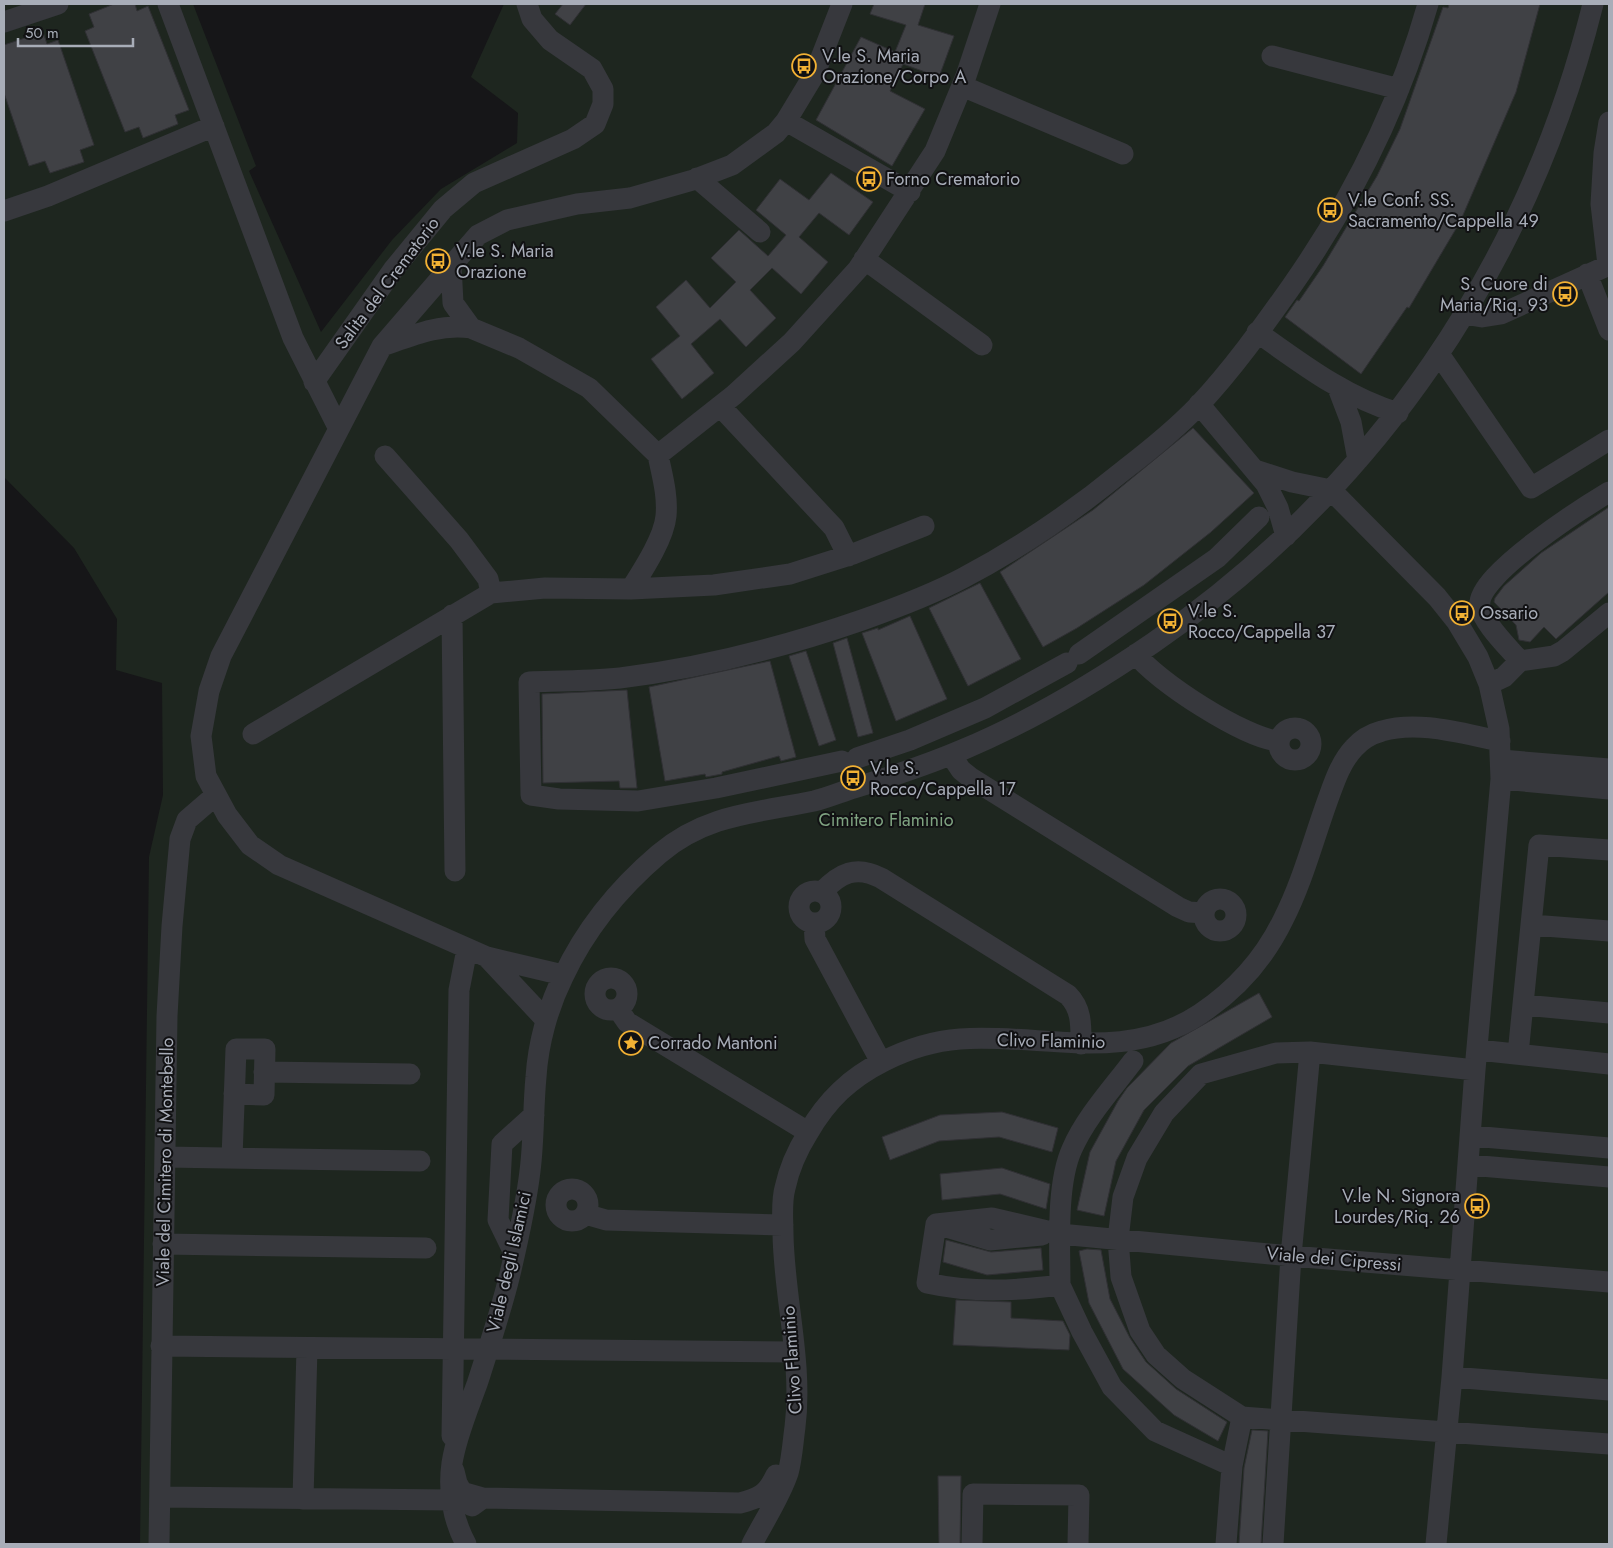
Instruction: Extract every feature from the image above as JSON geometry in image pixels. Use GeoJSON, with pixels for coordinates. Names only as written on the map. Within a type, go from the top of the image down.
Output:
{"type":"FeatureCollection","features":[{"type":"Feature","properties":{"kind":"lane"},"geometry":{"type":"LineString","coordinates":[[4,22],[58,4]]}},
{"type":"Feature","properties":{"kind":"lane"},"geometry":{"type":"LineString","coordinates":[[168,4],[293,338],[339,429]]}},
{"type":"Feature","properties":{"kind":"lane","name":"Salita del Crematorio"},"geometry":{"type":"LineString","coordinates":[[314,382],[393,270],[443,209],[474,183],[572,139],[595,124],[603,104],[603,89],[592,69],[550,40],[532,19],[527,4]]}},
{"type":"Feature","properties":{"kind":"lane"},"geometry":{"type":"LineString","coordinates":[[563,975],[487,958],[279,865],[250,844],[226,815],[206,776],[201,736],[209,691],[222,656],[382,346],[478,235],[507,220],[577,204],[630,198],[732,166],[776,133],[786,121],[815,72],[842,4]]}},
{"type":"Feature","properties":{"kind":"lane"},"geometry":{"type":"LineString","coordinates":[[658,455],[720,406],[792,342],[858,269],[935,151],[962,86],[990,4]]}},
{"type":"Feature","properties":{"kind":"lane"},"geometry":{"type":"LineString","coordinates":[[1259,517],[1236,541],[1209,564],[1073,658],[989,705],[910,740],[850,759],[716,788],[638,801],[559,799],[531,795],[529,682],[619,678],[754,653],[820,635],[895,608],[962,579],[1064,516],[1154,446],[1199,404],[1257,332],[1311,258],[1338,216],[1369,158],[1399,90],[1428,4]]}},
{"type":"Feature","properties":{"kind":"lane","name":"Viale degli Islamici"},"geometry":{"type":"LineString","coordinates":[[462,1538],[452,1500],[452,1464],[466,1413],[489,1349],[514,1253],[530,1171],[536,1072],[546,1020],[563,975],[598,918],[632,878],[688,832],[712,822],[817,800],[895,776],[951,754],[1041,712],[1136,654],[1226,589],[1286,536],[1331,490],[1398,413],[1464,314],[1507,237],[1537,174],[1570,84],[1593,4]]}},
{"type":"Feature","properties":{"kind":"lane"},"geometry":{"type":"LineString","coordinates":[[1272,56],[1399,90]]}},
{"type":"Feature","properties":{"kind":"lane"},"geometry":{"type":"LineString","coordinates":[[962,86],[1123,154]]}},
{"type":"Feature","properties":{"kind":"lane"},"geometry":{"type":"LineString","coordinates":[[786,121],[910,192]]}},
{"type":"Feature","properties":{"kind":"lane"},"geometry":{"type":"LineString","coordinates":[[1464,314],[1482,317],[1501,314],[1609,265],[1601,204],[1604,153],[1609,122]]}},
{"type":"Feature","properties":{"kind":"lane"},"geometry":{"type":"LineString","coordinates":[[4,212],[48,196],[214,126]]}},
{"type":"Feature","properties":{"kind":"lane"},"geometry":{"type":"LineString","coordinates":[[697,178],[760,232]]}},
{"type":"Feature","properties":{"kind":"lane"},"geometry":{"type":"LineString","coordinates":[[864,259],[982,345]]}},
{"type":"Feature","properties":{"kind":"lane"},"geometry":{"type":"LineString","coordinates":[[451,265],[453,303],[471,328]]}},
{"type":"Feature","properties":{"kind":"lane"},"geometry":{"type":"LineString","coordinates":[[1587,274],[1609,330]]}},
{"type":"Feature","properties":{"kind":"lane"},"geometry":{"type":"LineString","coordinates":[[382,346],[425,331],[458,326],[471,328],[520,348],[589,388],[658,455],[665,486],[666,517],[650,559],[631,589]]}},
{"type":"Feature","properties":{"kind":"lane"},"geometry":{"type":"LineString","coordinates":[[1257,332],[1338,388],[1370,404],[1398,413]]}},
{"type":"Feature","properties":{"kind":"lane"},"geometry":{"type":"LineString","coordinates":[[1439,354],[1531,488],[1609,440]]}},
{"type":"Feature","properties":{"kind":"lane"},"geometry":{"type":"LineString","coordinates":[[1338,388],[1352,427],[1358,460]]}},
{"type":"Feature","properties":{"kind":"lane"},"geometry":{"type":"LineString","coordinates":[[1199,404],[1255,470],[1270,491],[1286,536]]}},
{"type":"Feature","properties":{"kind":"lane"},"geometry":{"type":"LineString","coordinates":[[720,406],[834,528],[848,556]]}},
{"type":"Feature","properties":{"kind":"lane"},"geometry":{"type":"LineString","coordinates":[[385,456],[459,540],[488,579],[491,593]]}},
{"type":"Feature","properties":{"kind":"lane"},"geometry":{"type":"LineString","coordinates":[[1255,470],[1292,482],[1331,490],[1451,613],[1471,644],[1489,684],[1501,760],[1472,1136],[1436,1544]]}},
{"type":"Feature","properties":{"kind":"lane"},"geometry":{"type":"LineString","coordinates":[[1520,661],[1485,617],[1480,606],[1481,595],[1490,582],[1529,546],[1582,508],[1609,492]]}},
{"type":"Feature","properties":{"kind":"lane"},"geometry":{"type":"LineString","coordinates":[[253,734],[491,593],[545,588],[631,589],[714,585],[790,574],[848,556],[924,526]]}},
{"type":"Feature","properties":{"kind":"lane"},"geometry":{"type":"LineString","coordinates":[[1209,564],[1226,589]]}},
{"type":"Feature","properties":{"kind":"lane"},"geometry":{"type":"LineString","coordinates":[[1489,684],[1504,677],[1520,661],[1554,656],[1609,613]]}},
{"type":"Feature","properties":{"kind":"lane"},"geometry":{"type":"LineString","coordinates":[[452,615],[455,871]]}},
{"type":"Feature","properties":{"kind":"lane"},"geometry":{"type":"LineString","coordinates":[[1136,654],[1159,678],[1228,721],[1252,735],[1279,742]]}},
{"type":"Feature","properties":{"kind":"lane"},"geometry":{"type":"LineString","coordinates":[[989,705],[1000,732]]}},
{"type":"Feature","properties":{"kind":"lane","name":"Clivo Flaminio"},"geometry":{"type":"LineString","coordinates":[[752,1544],[788,1472],[796,1424],[794,1352],[784,1264],[784,1190],[808,1132],[835,1094],[853,1079],[881,1062],[902,1052],[930,1043],[962,1039],[1081,1044],[1125,1041],[1180,1026],[1219,999],[1253,968],[1283,921],[1335,780],[1348,755],[1361,742],[1378,732],[1400,728],[1440,730],[1501,760]]}},
{"type":"Feature","properties":{"kind":"lane"},"geometry":{"type":"LineString","coordinates":[[951,754],[961,770],[971,778],[1137,882],[1184,910],[1204,912]]}},
{"type":"Feature","properties":{"kind":"lane"},"geometry":{"type":"LineString","coordinates":[[1501,760],[1609,769]]}},
{"type":"Feature","properties":{"kind":"lane"},"geometry":{"type":"LineString","coordinates":[[1501,760],[1609,789]]}},
{"type":"Feature","properties":{"kind":"lane"},"geometry":{"type":"LineString","coordinates":[[712,822],[716,788]]}},
{"type":"Feature","properties":{"kind":"lane","name":"Viale del Cimitero di Montebello"},"geometry":{"type":"LineString","coordinates":[[159,1544],[167,1016],[180,839],[188,820],[216,795]]}},
{"type":"Feature","properties":{"kind":"lane"},"geometry":{"type":"LineString","coordinates":[[1518,1054],[1539,845],[1609,850]]}},
{"type":"Feature","properties":{"kind":"lane"},"geometry":{"type":"LineString","coordinates":[[881,1062],[816,939],[814,923],[825,920],[831,911],[830,899],[822,892],[838,877],[851,872],[868,871],[881,878],[1068,995],[1077,1006],[1080,1014],[1081,1044]]}},
{"type":"Feature","properties":{"kind":"lane"},"geometry":{"type":"LineString","coordinates":[[1532,925],[1609,931]]}},
{"type":"Feature","properties":{"kind":"lane"},"geometry":{"type":"LineString","coordinates":[[467,949],[460,990],[452,1350],[452,1464],[457,1483],[462,1492],[483,1498],[740,1503],[752,1507],[754,1516],[742,1544]]}},
{"type":"Feature","properties":{"kind":"lane"},"geometry":{"type":"LineString","coordinates":[[487,958],[546,1020]]}},
{"type":"Feature","properties":{"kind":"lane"},"geometry":{"type":"LineString","coordinates":[[1524,1005],[1609,1013]]}},
{"type":"Feature","properties":{"kind":"lane"},"geometry":{"type":"LineString","coordinates":[[618,1009],[626,1022],[808,1132]]}},
{"type":"Feature","properties":{"kind":"lane"},"geometry":{"type":"LineString","coordinates":[[232,1158],[234,1094],[236,1048],[265,1050],[264,1095],[234,1094]]}},
{"type":"Feature","properties":{"kind":"lane"},"geometry":{"type":"LineString","coordinates":[[1273,1544],[1291,1256],[1310,1052]]}},
{"type":"Feature","properties":{"kind":"lane"},"geometry":{"type":"LineString","coordinates":[[1609,1064],[1518,1054],[1477,1060],[1310,1052],[1276,1053],[1201,1074],[1164,1113],[1136,1158],[1123,1197],[1118,1239],[1120,1277],[1140,1331],[1156,1355],[1183,1379],[1242,1417],[1609,1444]]}},
{"type":"Feature","properties":{"kind":"lane"},"geometry":{"type":"LineString","coordinates":[[1133,1061],[1082,1130],[1071,1150],[1065,1172],[1060,1234],[1060,1285],[1082,1332],[1112,1388],[1155,1431],[1232,1466]]}},
{"type":"Feature","properties":{"kind":"lane"},"geometry":{"type":"LineString","coordinates":[[264,1072],[410,1074]]}},
{"type":"Feature","properties":{"kind":"lane"},"geometry":{"type":"LineString","coordinates":[[514,1253],[498,1220],[502,1144],[519,1131],[534,1115]]}},
{"type":"Feature","properties":{"kind":"lane"},"geometry":{"type":"LineString","coordinates":[[1472,1136],[1609,1148]]}},
{"type":"Feature","properties":{"kind":"lane"},"geometry":{"type":"LineString","coordinates":[[165,1157],[420,1161]]}},
{"type":"Feature","properties":{"kind":"lane"},"geometry":{"type":"LineString","coordinates":[[1469,1165],[1609,1176]]}},
{"type":"Feature","properties":{"kind":"lane"},"geometry":{"type":"LineString","coordinates":[[585,1214],[606,1220],[783,1225]]}},
{"type":"Feature","properties":{"kind":"lane","name":"Viale dei Cipressi"},"geometry":{"type":"LineString","coordinates":[[1060,1285],[1022,1290],[986,1291],[956,1289],[927,1282],[936,1224],[990,1240],[1060,1234],[1291,1256],[1609,1282]]}},
{"type":"Feature","properties":{"kind":"lane"},"geometry":{"type":"LineString","coordinates":[[163,1244],[426,1248]]}},
{"type":"Feature","properties":{"kind":"lane"},"geometry":{"type":"LineString","coordinates":[[161,1346],[794,1352]]}},
{"type":"Feature","properties":{"kind":"lane"},"geometry":{"type":"LineString","coordinates":[[303,1499],[307,1348]]}},
{"type":"Feature","properties":{"kind":"lane"},"geometry":{"type":"LineString","coordinates":[[1452,1377],[1609,1390]]}},
{"type":"Feature","properties":{"kind":"lane"},"geometry":{"type":"LineString","coordinates":[[1226,1544],[1232,1466],[1242,1417]]}},
{"type":"Feature","properties":{"kind":"lane"},"geometry":{"type":"LineString","coordinates":[[740,1503],[760,1497],[772,1484],[793,1441]]}},
{"type":"Feature","properties":{"kind":"lane"},"geometry":{"type":"LineString","coordinates":[[972,1544],[973,1494],[1078,1495],[1078,1544]]}},
{"type":"Feature","properties":{"kind":"lane"},"geometry":{"type":"LineString","coordinates":[[160,1497],[452,1500]]}},
{"type":"Feature","properties":{"kind":"lane"},"geometry":{"type":"LineString","coordinates":[[462,1538],[464,1512],[483,1498]]}},
{"type":"Feature","properties":{"kind":"green space","name":"Cimitero Flaminio"},"geometry":{"type":"Polygon","coordinates":[[[4,4],[193,4],[256,166],[249,171],[321,332],[392,240],[441,189],[517,143],[518,113],[471,77],[504,4],[1609,4],[1609,1544],[140,1544],[149,857],[163,795],[162,683],[116,670],[117,619],[74,548],[4,477],[4,4]]]}},
{"type":"Feature","properties":{"kind":"building"},"geometry":{"type":"Polygon","coordinates":[[[114,4],[135,4],[137,11],[148,6],[189,110],[175,115],[178,124],[143,138],[139,127],[125,132],[85,31],[94,27],[89,14],[114,4]]]}},
{"type":"Feature","properties":{"kind":"building"},"geometry":{"type":"Polygon","coordinates":[[[563,4],[586,4],[570,25],[555,14],[563,4]]]}},
{"type":"Feature","properties":{"kind":"building"},"geometry":{"type":"Polygon","coordinates":[[[874,4],[925,4],[918,25],[954,36],[939,77],[903,64],[890,91],[925,109],[892,166],[816,120],[861,37],[895,52],[906,25],[870,14],[874,4]]]}},
{"type":"Feature","properties":{"kind":"building"},"geometry":{"type":"Polygon","coordinates":[[[1449,4],[1540,4],[1516,92],[1460,222],[1409,308],[1407,307],[1361,374],[1285,317],[1297,300],[1299,301],[1323,266],[1377,176],[1400,129],[1443,7],[1448,8],[1449,4]]]}},
{"type":"Feature","properties":{"kind":"building"},"geometry":{"type":"Polygon","coordinates":[[[43,32],[47,44],[58,40],[94,145],[80,150],[84,162],[50,173],[45,161],[29,166],[4,93],[4,45],[43,32]]]}},
{"type":"Feature","properties":{"kind":"building"},"geometry":{"type":"Polygon","coordinates":[[[831,173],[873,202],[849,235],[819,213],[799,237],[828,262],[801,294],[772,268],[750,290],[776,318],[746,347],[720,319],[691,344],[714,373],[682,399],[651,359],[680,336],[656,307],[686,280],[710,308],[736,282],[711,258],[739,230],[768,256],[786,235],[756,210],[780,179],[809,200],[831,173]]]}},
{"type":"Feature","properties":{"kind":"building"},"geometry":{"type":"Polygon","coordinates":[[[1193,428],[1254,493],[1211,532],[1144,585],[1077,628],[1043,647],[1000,572],[1093,510],[1193,428]]]}},
{"type":"Feature","properties":{"kind":"building"},"geometry":{"type":"Polygon","coordinates":[[[1609,507],[1609,592],[1556,639],[1544,627],[1530,642],[1519,640],[1516,625],[1494,602],[1495,598],[1504,586],[1541,553],[1609,507]]]}},
{"type":"Feature","properties":{"kind":"building"},"geometry":{"type":"Polygon","coordinates":[[[980,583],[1021,659],[968,686],[929,608],[980,583]]]}},
{"type":"Feature","properties":{"kind":"building"},"geometry":{"type":"Polygon","coordinates":[[[910,616],[947,699],[896,721],[862,633],[878,628],[878,630],[910,616]]]}},
{"type":"Feature","properties":{"kind":"building"},"geometry":{"type":"Polygon","coordinates":[[[847,638],[873,733],[858,737],[833,643],[847,638]]]}},
{"type":"Feature","properties":{"kind":"building"},"geometry":{"type":"Polygon","coordinates":[[[806,651],[836,740],[819,746],[789,656],[806,651]]]}},
{"type":"Feature","properties":{"kind":"building"},"geometry":{"type":"Polygon","coordinates":[[[770,661],[796,757],[781,761],[779,756],[722,772],[722,774],[706,777],[705,774],[665,781],[649,687],[770,661]]]}},
{"type":"Feature","properties":{"kind":"building"},"geometry":{"type":"Polygon","coordinates":[[[627,690],[637,788],[620,788],[619,781],[543,783],[542,694],[627,690]]]}},
{"type":"Feature","properties":{"kind":"building"},"geometry":{"type":"Polygon","coordinates":[[[1259,993],[1272,1017],[1188,1066],[1144,1110],[1116,1161],[1104,1216],[1077,1210],[1090,1152],[1127,1088],[1171,1043],[1259,993]]]}},
{"type":"Feature","properties":{"kind":"building"},"geometry":{"type":"Polygon","coordinates":[[[1002,1112],[1058,1128],[1052,1152],[999,1137],[939,1141],[890,1160],[882,1137],[940,1115],[1002,1112]]]}},
{"type":"Feature","properties":{"kind":"building"},"geometry":{"type":"Polygon","coordinates":[[[1002,1168],[1050,1184],[1046,1209],[1000,1194],[942,1200],[940,1174],[1002,1168]]]}},
{"type":"Feature","properties":{"kind":"building"},"geometry":{"type":"Polygon","coordinates":[[[946,1240],[991,1252],[1041,1248],[1043,1270],[987,1275],[943,1262],[946,1240]]]}},
{"type":"Feature","properties":{"kind":"building"},"geometry":{"type":"Polygon","coordinates":[[[1087,1249],[1101,1250],[1110,1299],[1130,1338],[1146,1362],[1176,1389],[1227,1422],[1218,1441],[1174,1415],[1123,1369],[1089,1303],[1079,1251],[1087,1249]]]}},
{"type":"Feature","properties":{"kind":"building"},"geometry":{"type":"Polygon","coordinates":[[[956,1300],[1011,1302],[1011,1318],[1063,1321],[1070,1335],[1069,1350],[953,1345],[956,1300]]]}},
{"type":"Feature","properties":{"kind":"building"},"geometry":{"type":"Polygon","coordinates":[[[1252,1430],[1268,1431],[1261,1544],[1239,1544],[1244,1468],[1252,1430]]]}},
{"type":"Feature","properties":{"kind":"building"},"geometry":{"type":"Polygon","coordinates":[[[938,1476],[961,1476],[960,1544],[939,1544],[938,1476]]]}},
{"type":"Feature","properties":{"kind":"place","name":"V.le S. Maria Orazione/Corpo A"},"geometry":{"type":"Point","coordinates":[804,66]}},
{"type":"Feature","properties":{"kind":"place","name":"Forno Crematorio"},"geometry":{"type":"Point","coordinates":[869,179]}},
{"type":"Feature","properties":{"kind":"place","name":"V.le Conf. SS. Sacramento/Cappella 49"},"geometry":{"type":"Point","coordinates":[1330,210]}},
{"type":"Feature","properties":{"kind":"place","name":"V.le S. Maria Orazione"},"geometry":{"type":"Point","coordinates":[438,261]}},
{"type":"Feature","properties":{"kind":"place","name":"S. Cuore di Maria/Riq. 93"},"geometry":{"type":"Point","coordinates":[1565,294]}},
{"type":"Feature","properties":{"kind":"place","name":"Ossario"},"geometry":{"type":"Point","coordinates":[1462,613]}},
{"type":"Feature","properties":{"kind":"place","name":"V.le S. Rocco/Cappella 37"},"geometry":{"type":"Point","coordinates":[1170,621]}},
{"type":"Feature","properties":{"kind":"place","name":"V.le S. Rocco/Cappella 17"},"geometry":{"type":"Point","coordinates":[853,778]}},
{"type":"Feature","properties":{"kind":"place","name":"Corrado Mantoni"},"geometry":{"type":"Point","coordinates":[631,1043]}},
{"type":"Feature","properties":{"kind":"place","name":"V.le N. Signora Lourdes/Riq. 26"},"geometry":{"type":"Point","coordinates":[1477,1206]}}]}
